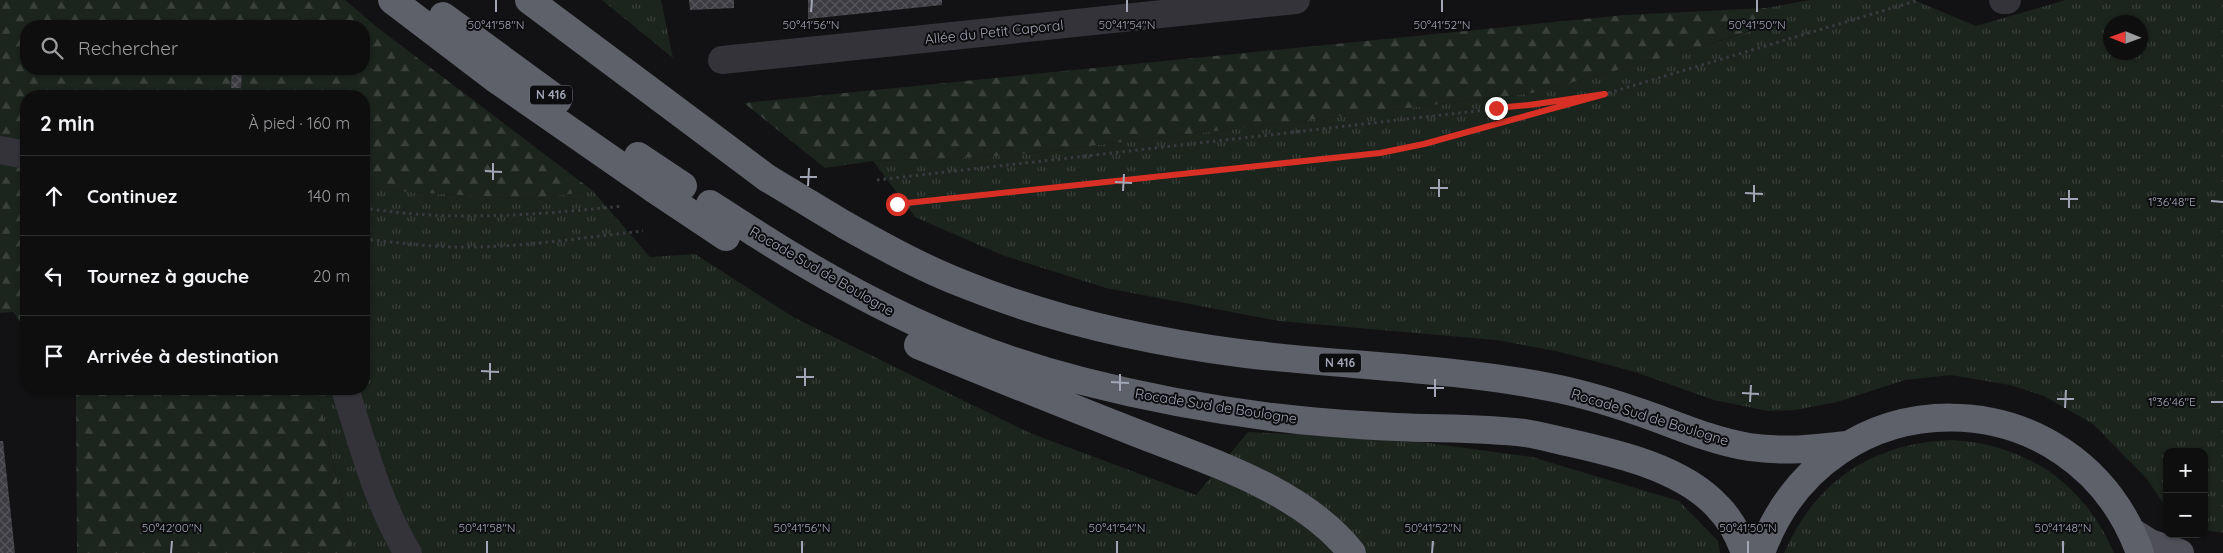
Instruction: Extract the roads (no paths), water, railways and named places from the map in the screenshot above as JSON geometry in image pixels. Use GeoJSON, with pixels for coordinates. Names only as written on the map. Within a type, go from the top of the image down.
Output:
{"type":"FeatureCollection","features":[{"type":"Feature","properties":{"kind":"highway"},"geometry":{"type":"LineString","coordinates":[[392,0],[505,85],[654,189],[823,298],[900,337],[1189,454],[1287,498],[1321,521],[1352,553]]}},
{"type":"Feature","properties":{"kind":"highway","name":"Rocade Sud de Boulogne"},"geometry":{"type":"LineString","coordinates":[[422,0],[558,100],[683,186],[845,288],[897,314],[997,355],[1061,376],[1172,401],[1274,417],[1367,425],[1484,429],[1527,433],[1588,447],[1643,463],[1684,481],[1717,505],[1734,528],[1745,553]]}},
{"type":"Feature","properties":{"kind":"highway","name":"Rocade Sud de Boulogne"},"geometry":{"type":"LineString","coordinates":[[529,0],[767,178],[897,254],[967,286],[1026,306],[1109,329],[1176,343],[1238,352],[1503,380],[1550,387],[1602,400],[1705,436],[1747,447],[1781,450],[1847,445]]}},
{"type":"Feature","properties":{"kind":"highway"},"geometry":{"type":"LineString","coordinates":[[1761,553],[1772,527],[1794,492],[1824,462],[1847,445],[1887,427],[1930,418],[1973,418],[2016,427],[2055,446],[2078,463],[2109,494],[2136,542]]}},
{"type":"Feature","properties":{"kind":"main road"},"geometry":{"type":"LineString","coordinates":[[2136,542],[2150,543],[2180,553]]}},
{"type":"Feature","properties":{"kind":"street","name":"Allée du Petit Caporal"},"geometry":{"type":"LineString","coordinates":[[722,60],[1296,0]]}},
{"type":"Feature","properties":{"kind":"street"},"geometry":{"type":"LineString","coordinates":[[0,150],[20,154]]}},
{"type":"Feature","properties":{"kind":"street"},"geometry":{"type":"LineString","coordinates":[[347,395],[378,491],[408,553]]}}]}
